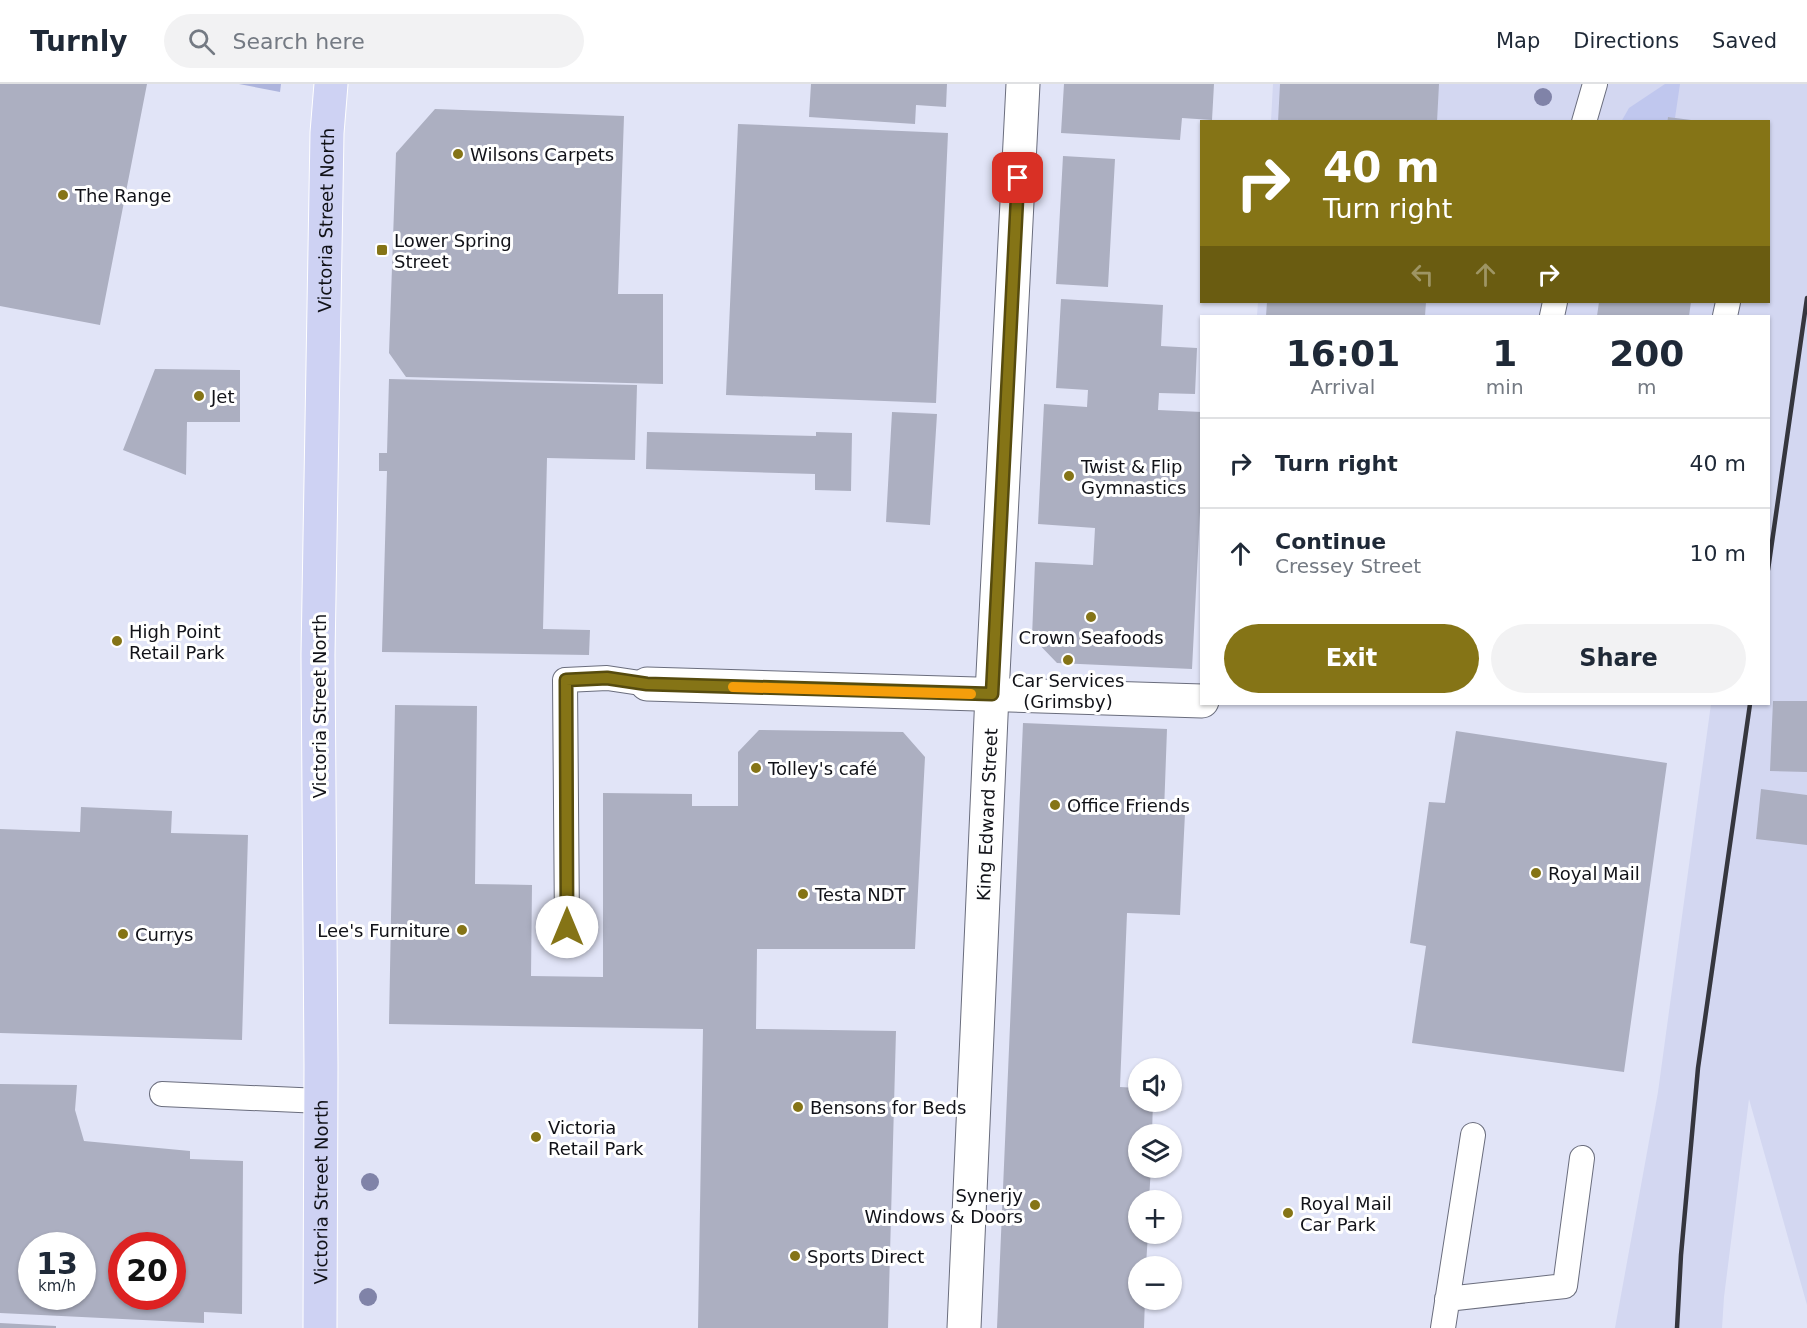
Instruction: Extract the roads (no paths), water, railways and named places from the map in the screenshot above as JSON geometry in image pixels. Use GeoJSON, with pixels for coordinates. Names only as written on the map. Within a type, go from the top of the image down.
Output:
{"type":"FeatureCollection","features":[{"type":"Feature","properties":{"kind":"highway","name":"Victoria Street North"},"geometry":{"type":"LineString","coordinates":[[320,1328],[318,655],[327,145],[331,84]]}},
{"type":"Feature","properties":{"kind":"street","name":"King Edward Street"},"geometry":{"type":"LineString","coordinates":[[964,1328],[992,694],[1023,84]]}},
{"type":"Feature","properties":{"kind":"street"},"geometry":{"type":"LineString","coordinates":[[647,684],[1200,701]]}},
{"type":"Feature","properties":{"kind":"lane"},"geometry":{"type":"LineString","coordinates":[[1585,120],[1595,84]]}},
{"type":"Feature","properties":{"kind":"lane"},"geometry":{"type":"LineString","coordinates":[[567,927],[566,680],[607,678],[647,684]]}},
{"type":"Feature","properties":{"kind":"lane"},"geometry":{"type":"LineString","coordinates":[[162,1094],[321,1101]]}},
{"type":"Feature","properties":{"kind":"lane"},"geometry":{"type":"LineString","coordinates":[[1443,1328],[1473,1135]]}},
{"type":"Feature","properties":{"kind":"lane"},"geometry":{"type":"LineString","coordinates":[[1447,1299],[1565,1286],[1582,1158]]}},
{"type":"Feature","properties":{"kind":"railway"},"geometry":{"type":"LineString","coordinates":[[1770,556],[1807,298]]}},
{"type":"Feature","properties":{"kind":"railway"},"geometry":{"type":"LineString","coordinates":[[1677,1328],[1681,1255],[1698,1068],[1750,705]]}},
{"type":"Feature","properties":{"kind":"place","name":"Wilsons Carpets"},"geometry":{"type":"Point","coordinates":[458,154]}},
{"type":"Feature","properties":{"kind":"place","name":"The Range"},"geometry":{"type":"Point","coordinates":[63,195]}},
{"type":"Feature","properties":{"kind":"place","name":"Lower Spring Street"},"geometry":{"type":"Point","coordinates":[382,250]}},
{"type":"Feature","properties":{"kind":"place","name":"Jet"},"geometry":{"type":"Point","coordinates":[199,396]}},
{"type":"Feature","properties":{"kind":"place","name":"Twist & Flip Gymnastics"},"geometry":{"type":"Point","coordinates":[1069,476]}},
{"type":"Feature","properties":{"kind":"place","name":"Crown Seafoods"},"geometry":{"type":"Point","coordinates":[1091,617]}},
{"type":"Feature","properties":{"kind":"place","name":"High Point Retail Park"},"geometry":{"type":"Point","coordinates":[117,641]}},
{"type":"Feature","properties":{"kind":"place","name":"Car Services (Grimsby)"},"geometry":{"type":"Point","coordinates":[1068,660]}},
{"type":"Feature","properties":{"kind":"place","name":"Tolley's café"},"geometry":{"type":"Point","coordinates":[756,768]}},
{"type":"Feature","properties":{"kind":"place","name":"Office Friends"},"geometry":{"type":"Point","coordinates":[1055,805]}},
{"type":"Feature","properties":{"kind":"place","name":"Royal Mail"},"geometry":{"type":"Point","coordinates":[1536,873]}},
{"type":"Feature","properties":{"kind":"place","name":"Testa NDT"},"geometry":{"type":"Point","coordinates":[803,894]}},
{"type":"Feature","properties":{"kind":"place","name":"Lee's Furniture"},"geometry":{"type":"Point","coordinates":[462,930]}},
{"type":"Feature","properties":{"kind":"place","name":"Currys"},"geometry":{"type":"Point","coordinates":[123,934]}},
{"type":"Feature","properties":{"kind":"place","name":"Bensons for Beds"},"geometry":{"type":"Point","coordinates":[798,1107]}},
{"type":"Feature","properties":{"kind":"place","name":"Victoria Retail Park"},"geometry":{"type":"Point","coordinates":[536,1137]}},
{"type":"Feature","properties":{"kind":"place","name":"Synerjy Windows & Doors"},"geometry":{"type":"Point","coordinates":[1035,1205]}},
{"type":"Feature","properties":{"kind":"place","name":"Royal Mail Car Park"},"geometry":{"type":"Point","coordinates":[1288,1213]}},
{"type":"Feature","properties":{"kind":"place","name":"Sports Direct"},"geometry":{"type":"Point","coordinates":[795,1256]}}]}
